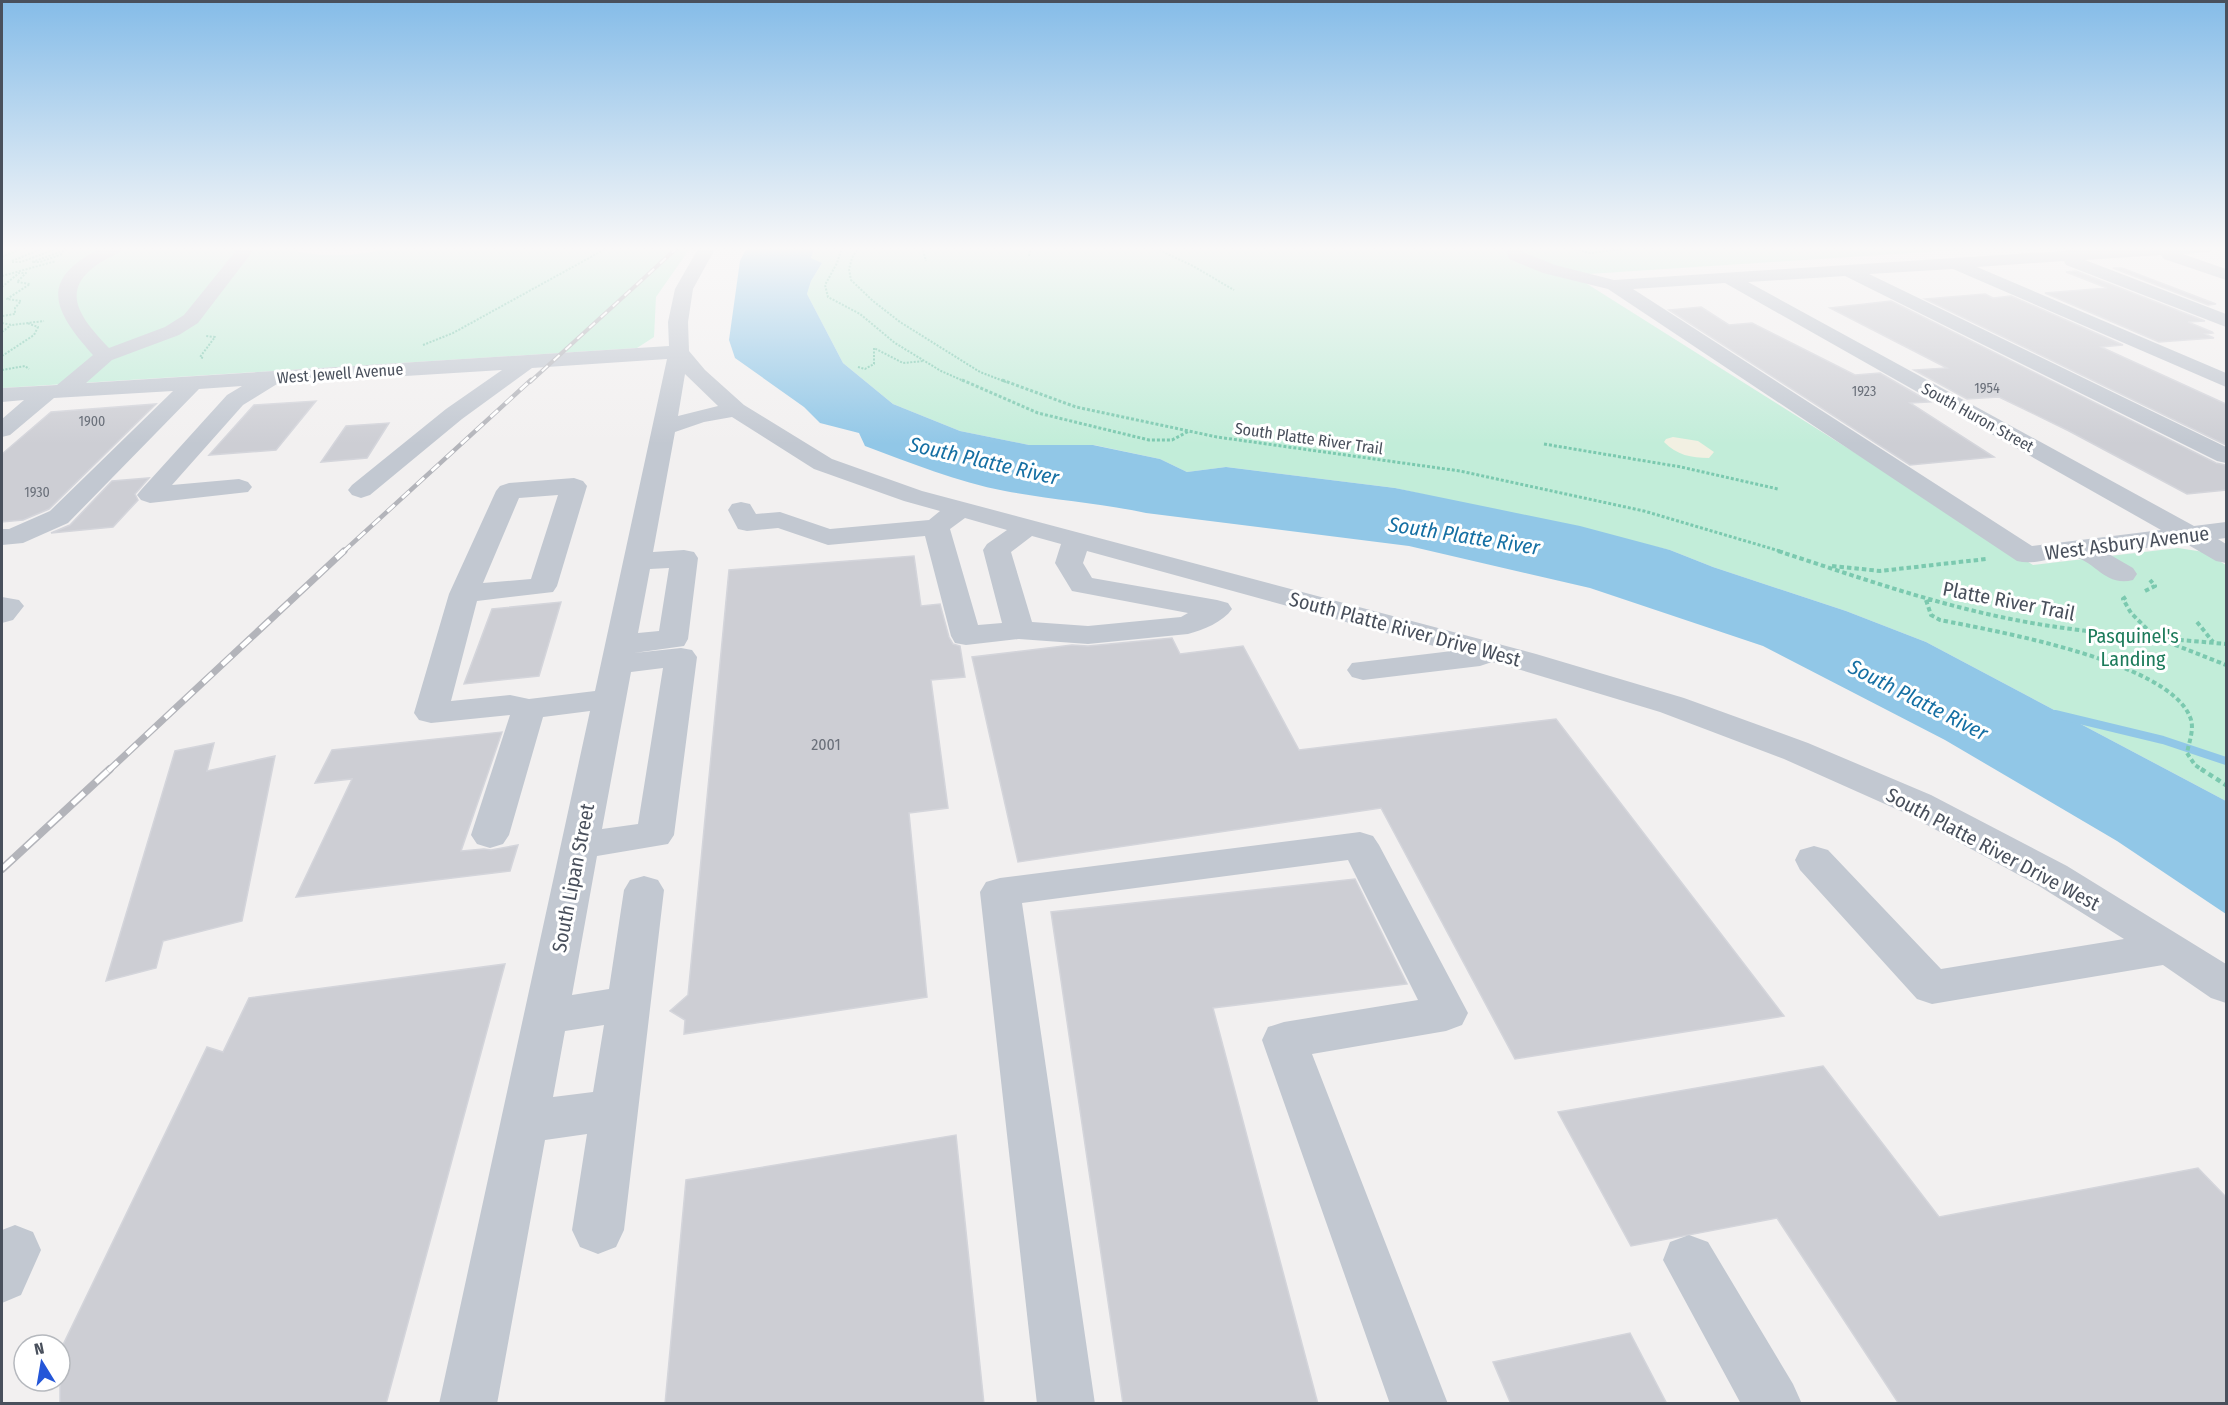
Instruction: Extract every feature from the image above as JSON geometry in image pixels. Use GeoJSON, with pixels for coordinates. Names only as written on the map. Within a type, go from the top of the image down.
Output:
{"type":"FeatureCollection","features":[{"type":"Feature","properties":{"kind":"street"},"geometry":{"type":"LineString","coordinates":[[71,313],[105,356]]}},
{"type":"Feature","properties":{"kind":"street"},"geometry":{"type":"LineString","coordinates":[[2,430],[105,356],[172,331],[191,319],[196,313]]}},
{"type":"Feature","properties":{"kind":"street"},"geometry":{"type":"LineString","coordinates":[[679,352],[680,313]]}},
{"type":"Feature","properties":{"kind":"street"},"geometry":{"type":"LineString","coordinates":[[1656,313],[2027,555]]}},
{"type":"Feature","properties":{"kind":"street","name":"South Huron Street"},"geometry":{"type":"LineString","coordinates":[[1790,313],[2226,555]]}},
{"type":"Feature","properties":{"kind":"street"},"geometry":{"type":"LineString","coordinates":[[1934,313],[2226,456]]}},
{"type":"Feature","properties":{"kind":"street"},"geometry":{"type":"LineString","coordinates":[[2068,313],[2226,381]]}},
{"type":"Feature","properties":{"kind":"street"},"geometry":{"type":"LineString","coordinates":[[2205,313],[2226,321]]}},
{"type":"Feature","properties":{"kind":"street","name":"West Jewell Avenue"},"geometry":{"type":"LineString","coordinates":[[2,395],[679,352]]}},
{"type":"Feature","properties":{"kind":"street","name":"South Platte River Drive West"},"geometry":{"type":"LineString","coordinates":[[679,352],[697,375],[736,410],[823,464],[913,496],[948,518],[1028,527],[1500,654],[1672,705],[1796,752],[1918,804],[2053,876],[2170,948],[2226,987]]}},
{"type":"Feature","properties":{"kind":"street","name":"South Lipan Street"},"geometry":{"type":"LineString","coordinates":[[468,1404],[679,352]]}},
{"type":"Feature","properties":{"kind":"street"},"geometry":{"type":"LineString","coordinates":[[361,490],[454,414],[528,361]]}},
{"type":"Feature","properties":{"kind":"street"},"geometry":{"type":"LineString","coordinates":[[239,487],[150,495],[235,400],[272,378]]}},
{"type":"Feature","properties":{"kind":"street"},"geometry":{"type":"LineString","coordinates":[[2,537],[13,537],[59,516],[193,383]]}},
{"type":"Feature","properties":{"kind":"street"},"geometry":{"type":"LineString","coordinates":[[664,428],[700,416],[736,410]]}},
{"type":"Feature","properties":{"kind":"street"},"geometry":{"type":"LineString","coordinates":[[464,594],[543,586],[574,486],[509,491],[464,594],[431,713],[510,705],[530,709],[616,669],[673,639],[684,558],[637,562]]}},
{"type":"Feature","properties":{"kind":"street"},"geometry":{"type":"LineString","coordinates":[[741,510],[747,523],[780,520],[828,537],[948,518],[966,636],[1019,630],[1088,635],[1188,625],[1216,610],[1243,586]]}},
{"type":"Feature","properties":{"kind":"street"},"geometry":{"type":"LineString","coordinates":[[1019,630],[997,550],[1028,527]]}},
{"type":"Feature","properties":{"kind":"street","name":"West Asbury Avenue"},"geometry":{"type":"LineString","coordinates":[[2027,555],[2226,530]]}},
{"type":"Feature","properties":{"kind":"street"},"geometry":{"type":"LineString","coordinates":[[1077,541],[1069,563],[1083,585],[1216,610]]}},
{"type":"Feature","properties":{"kind":"street"},"geometry":{"type":"LineString","coordinates":[[2092,547],[2133,586]]}},
{"type":"Feature","properties":{"kind":"street"},"geometry":{"type":"LineString","coordinates":[[2,606],[9,606],[2,614]]}},
{"type":"Feature","properties":{"kind":"street"},"geometry":{"type":"LineString","coordinates":[[1363,670],[1500,654]]}},
{"type":"Feature","properties":{"kind":"street"},"geometry":{"type":"LineString","coordinates":[[580,844],[655,835],[681,657],[616,669]]}},
{"type":"Feature","properties":{"kind":"street"},"geometry":{"type":"LineString","coordinates":[[490,835],[530,709]]}},
{"type":"Feature","properties":{"kind":"street"},"geometry":{"type":"LineString","coordinates":[[1066,1404],[1000,892],[1360,845],[1446,1013],[1284,1040],[1419,1404]]}},
{"type":"Feature","properties":{"kind":"street"},"geometry":{"type":"LineString","coordinates":[[1814,860],[1932,987],[2170,948]]}},
{"type":"Feature","properties":{"kind":"street"},"geometry":{"type":"LineString","coordinates":[[598,1230],[644,890]]}},
{"type":"Feature","properties":{"kind":"street"},"geometry":{"type":"LineString","coordinates":[[545,1016],[628,1004]]}},
{"type":"Feature","properties":{"kind":"street"},"geometry":{"type":"LineString","coordinates":[[524,1122],[614,1110]]}},
{"type":"Feature","properties":{"kind":"street"},"geometry":{"type":"LineString","coordinates":[[1689,1260],[1773,1404]]}},
{"type":"Feature","properties":{"kind":"path"},"geometry":{"type":"LineString","coordinates":[[421,346],[453,333],[490,313]]}},
{"type":"Feature","properties":{"kind":"path"},"geometry":{"type":"LineString","coordinates":[[857,313],[895,343],[941,371],[1038,413],[1149,440],[1172,440],[1189,431]]}},
{"type":"Feature","properties":{"kind":"path","name":"South Platte River Trail"},"geometry":{"type":"LineString","coordinates":[[888,313],[980,372],[1076,407],[1217,437],[1460,471],[1644,511],[1826,565],[1880,570],[2027,555]]}},
{"type":"Feature","properties":{"kind":"path"},"geometry":{"type":"LineString","coordinates":[[2,324],[44,321]]}},
{"type":"Feature","properties":{"kind":"path"},"geometry":{"type":"LineString","coordinates":[[2,356],[34,334],[38,327],[27,323]]}},
{"type":"Feature","properties":{"kind":"path"},"geometry":{"type":"LineString","coordinates":[[2,332],[12,325]]}},
{"type":"Feature","properties":{"kind":"path"},"geometry":{"type":"LineString","coordinates":[[197,339],[207,335],[215,337],[200,357],[208,360]]}},
{"type":"Feature","properties":{"kind":"path"},"geometry":{"type":"LineString","coordinates":[[858,367],[866,369],[873,364],[874,348],[903,363],[925,361]]}},
{"type":"Feature","properties":{"kind":"path"},"geometry":{"type":"LineString","coordinates":[[1544,444],[1681,467],[1778,489]]}},
{"type":"Feature","properties":{"kind":"path"},"geometry":{"type":"LineString","coordinates":[[2092,547],[2155,586],[2133,586],[2122,599],[2131,613],[2155,637],[2226,665]]}},
{"type":"Feature","properties":{"kind":"path","name":"Platte River Trail"},"geometry":{"type":"LineString","coordinates":[[1826,565],[1926,599],[2053,627],[2226,644]]}},
{"type":"Feature","properties":{"kind":"path"},"geometry":{"type":"LineString","coordinates":[[1926,599],[1931,615],[1940,620],[2043,642],[2095,657],[2152,682],[2180,702],[2190,716],[2187,753],[2195,765],[2226,785]]}},
{"type":"Feature","properties":{"kind":"path"},"geometry":{"type":"LineString","coordinates":[[2197,622],[2213,642]]}},
{"type":"Feature","properties":{"kind":"green space"},"geometry":{"type":"Polygon","coordinates":[[[2,313],[655,313],[654,337],[637,348],[2,388],[2,313]]]}},
{"type":"Feature","properties":{"kind":"green space","name":"Pasquinel's Landing"},"geometry":{"type":"Polygon","coordinates":[[[817,313],[1633,313],[2033,565],[2178,548],[2204,552],[2226,565],[2226,801],[1926,642],[1846,611],[1713,567],[1670,550],[1395,488],[1226,467],[1187,472],[1160,459],[1094,445],[1029,445],[960,431],[893,404],[843,363],[817,313]]]}},
{"type":"Feature","properties":{"kind":"sand"},"geometry":{"type":"Polygon","coordinates":[[[1673,437],[1698,441],[1714,452],[1709,458],[1685,455],[1664,442],[1673,437]]]}},
{"type":"Feature","properties":{"kind":"water","name":"South Platte River"},"geometry":{"type":"Polygon","coordinates":[[[733,313],[817,313],[843,363],[893,404],[960,431],[1029,445],[1093,445],[1160,459],[1187,472],[1226,467],[1395,488],[1580,526],[1670,550],[1713,567],[1846,611],[1926,642],[2226,801],[2226,914],[2117,841],[1945,740],[1763,646],[1590,588],[1409,546],[1146,513],[1040,497],[987,487],[952,477],[865,446],[859,433],[820,423],[804,407],[735,358],[729,340],[733,313]]]}},
{"type":"Feature","properties":{"kind":"building"},"geometry":{"type":"Polygon","coordinates":[[[1673,313],[1710,313],[1729,325],[1752,323],[1855,375],[1880,373],[1930,402],[1910,403],[1994,457],[1910,465],[1673,313]]]}},
{"type":"Feature","properties":{"kind":"building"},"geometry":{"type":"Polygon","coordinates":[[[1839,313],[1914,313],[2216,463],[2226,465],[2226,490],[2187,494],[2069,431],[1999,397],[1967,399],[1914,370],[1947,368],[1839,313]]]}},
{"type":"Feature","properties":{"kind":"building"},"geometry":{"type":"Polygon","coordinates":[[[1953,313],[2049,313],[2123,345],[2101,347],[2226,404],[2226,445],[1953,313]]]}},
{"type":"Feature","properties":{"kind":"building"},"geometry":{"type":"Polygon","coordinates":[[[2091,313],[2183,313],[2205,321],[2188,322],[2212,332],[2205,334],[2214,338],[2159,342],[2091,313]]]}},
{"type":"Feature","properties":{"kind":"building"},"geometry":{"type":"Polygon","coordinates":[[[316,401],[276,450],[209,455],[254,405],[316,401]]]}},
{"type":"Feature","properties":{"kind":"building"},"geometry":{"type":"Polygon","coordinates":[[[156,404],[49,509],[23,520],[2,522],[2,454],[51,412],[156,404]]]}},
{"type":"Feature","properties":{"kind":"building"},"geometry":{"type":"Polygon","coordinates":[[[389,423],[367,458],[321,462],[346,426],[389,423]]]}},
{"type":"Feature","properties":{"kind":"building"},"geometry":{"type":"Polygon","coordinates":[[[149,478],[135,494],[138,500],[113,527],[51,533],[70,525],[112,481],[149,478]]]}},
{"type":"Feature","properties":{"kind":"building"},"geometry":{"type":"Polygon","coordinates":[[[914,556],[921,606],[940,604],[949,637],[953,644],[960,646],[965,677],[931,680],[948,808],[909,813],[927,997],[684,1034],[685,1020],[670,1011],[688,995],[729,570],[914,556]]]}},
{"type":"Feature","properties":{"kind":"building"},"geometry":{"type":"Polygon","coordinates":[[[561,602],[539,676],[464,684],[492,609],[561,602]]]}},
{"type":"Feature","properties":{"kind":"building"},"geometry":{"type":"Polygon","coordinates":[[[1172,638],[1180,654],[1243,646],[1299,750],[1556,719],[1784,1016],[1515,1059],[1381,808],[1018,862],[972,657],[1072,645],[1088,646],[1172,638]]]}},
{"type":"Feature","properties":{"kind":"building"},"geometry":{"type":"Polygon","coordinates":[[[502,732],[461,851],[491,850],[518,845],[510,871],[296,897],[352,779],[315,783],[332,750],[502,732]]]}},
{"type":"Feature","properties":{"kind":"building"},"geometry":{"type":"Polygon","coordinates":[[[214,743],[207,771],[275,756],[242,921],[163,941],[156,968],[106,981],[175,751],[214,743]]]}},
{"type":"Feature","properties":{"kind":"building"},"geometry":{"type":"Polygon","coordinates":[[[1355,879],[1407,984],[1213,1008],[1318,1404],[1123,1404],[1051,912],[1355,879]]]}},
{"type":"Feature","properties":{"kind":"building"},"geometry":{"type":"Polygon","coordinates":[[[505,964],[386,1404],[60,1404],[60,1393],[72,1393],[72,1333],[69,1333],[207,1047],[223,1052],[249,998],[505,964]]]}},
{"type":"Feature","properties":{"kind":"building"},"geometry":{"type":"Polygon","coordinates":[[[1823,1066],[1939,1217],[2198,1168],[2226,1197],[2226,1404],[1899,1404],[1777,1218],[1631,1246],[1558,1112],[1823,1066]]]}},
{"type":"Feature","properties":{"kind":"building"},"geometry":{"type":"Polygon","coordinates":[[[956,1135],[984,1404],[665,1404],[686,1180],[956,1135]]]}},
{"type":"Feature","properties":{"kind":"building"},"geometry":{"type":"Polygon","coordinates":[[[1630,1333],[1667,1404],[1511,1404],[1493,1362],[1630,1333]]]}},
{"type":"Feature","properties":{"kind":"waterway"},"geometry":{"type":"LineString","coordinates":[[2055,714],[2163,740],[2226,761]]}},
{"type":"Feature","properties":{"kind":"railway"},"geometry":{"type":"LineString","coordinates":[[530,382],[606,313]]}},
{"type":"Feature","properties":{"kind":"railway"},"geometry":{"type":"LineString","coordinates":[[343,552],[531,380]]}},
{"type":"Feature","properties":{"kind":"railway"},"geometry":{"type":"LineString","coordinates":[[108,771],[344,551]]}},
{"type":"Feature","properties":{"kind":"railway"},"geometry":{"type":"LineString","coordinates":[[2,869],[110,769]]}}]}
